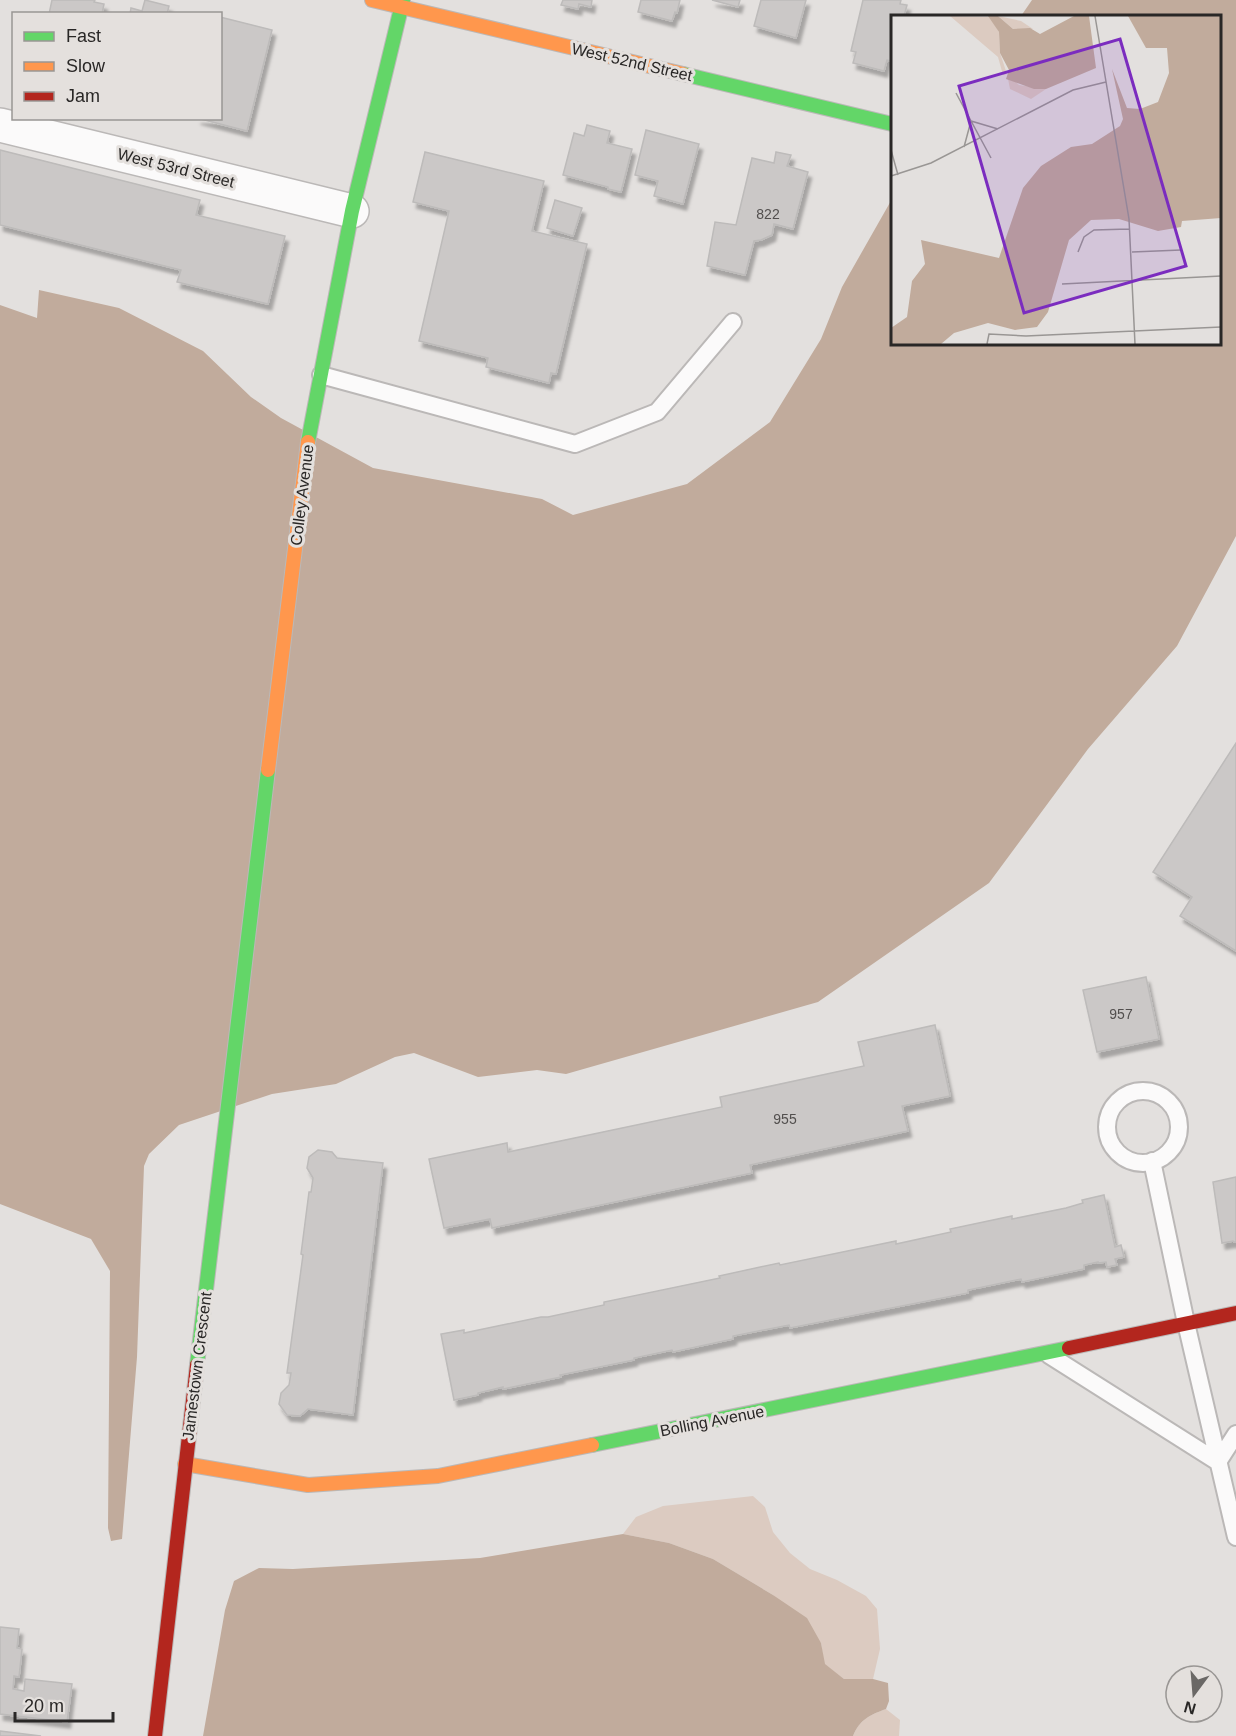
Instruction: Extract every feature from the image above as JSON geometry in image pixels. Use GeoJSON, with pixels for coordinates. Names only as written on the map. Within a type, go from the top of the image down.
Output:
{"type":"FeatureCollection","features":[{"type":"Feature","properties":{"kind":"main road","name":"West 52nd Street"},"geometry":{"type":"LineString","coordinates":[[372,0],[402,3],[891,124]]}},
{"type":"Feature","properties":{"kind":"main road","name":"Colley Avenue"},"geometry":{"type":"LineString","coordinates":[[242,997],[307,447],[352,211],[402,3]]}},
{"type":"Feature","properties":{"kind":"main road","name":"Jamestown Crescent"},"geometry":{"type":"LineString","coordinates":[[155,1736],[185,1464],[242,997]]}},
{"type":"Feature","properties":{"kind":"main road","name":"Bolling Avenue"},"geometry":{"type":"LineString","coordinates":[[185,1464],[308,1485],[438,1476],[1236,1313]]}},
{"type":"Feature","properties":{"kind":"street","name":"West 53rd Street"},"geometry":{"type":"LineString","coordinates":[[0,125],[352,211]]}},
{"type":"Feature","properties":{"kind":"lane"},"geometry":{"type":"LineString","coordinates":[[321,375],[575,444],[657,412],[733,322]]}},
{"type":"Feature","properties":{"kind":"lane"},"geometry":{"type":"LineString","coordinates":[[1148,1091],[1160,1094],[1170,1102],[1177,1113],[1178,1137],[1164,1157],[1152,1161],[1140,1162],[1127,1159],[1117,1151],[1110,1140],[1107,1128],[1109,1116],[1115,1105],[1124,1096],[1135,1092],[1148,1091]]}},
{"type":"Feature","properties":{"kind":"lane"},"geometry":{"type":"LineString","coordinates":[[1152,1161],[1186,1323],[1236,1537]]}},
{"type":"Feature","properties":{"kind":"lane"},"geometry":{"type":"LineString","coordinates":[[1047,1353],[1218,1462]]}},
{"type":"Feature","properties":{"kind":"lane"},"geometry":{"type":"LineString","coordinates":[[1218,1462],[1236,1434]]}},
{"type":"Feature","properties":{"kind":"shaded area"},"geometry":{"type":"Polygon","coordinates":[[[1032,0],[1236,0],[1236,536],[1177,646],[1088,749],[989,883],[818,1002],[566,1074],[537,1070],[478,1077],[414,1053],[395,1057],[336,1084],[272,1094],[179,1125],[149,1154],[144,1166],[137,1357],[122,1539],[111,1541],[108,1528],[110,1271],[91,1239],[0,1204],[0,305],[37,318],[39,290],[119,308],[203,351],[251,397],[281,418],[373,468],[542,499],[573,515],[687,484],[770,422],[821,339],[842,287],[891,201],[891,345],[1221,345],[1221,15],[1022,15],[1032,0]]]}},
{"type":"Feature","properties":{"kind":"shaded area"},"geometry":{"type":"Polygon","coordinates":[[[753,1496],[765,1507],[773,1532],[790,1553],[810,1569],[837,1580],[866,1596],[877,1609],[880,1649],[873,1679],[844,1679],[824,1664],[821,1643],[773,1595],[713,1559],[669,1543],[623,1534],[636,1517],[663,1506],[753,1496]]]}},
{"type":"Feature","properties":{"kind":"shaded area"},"geometry":{"type":"Polygon","coordinates":[[[623,1534],[669,1543],[713,1559],[773,1595],[807,1618],[821,1643],[825,1664],[844,1679],[873,1679],[888,1683],[889,1701],[886,1709],[866,1718],[853,1736],[203,1736],[225,1610],[234,1581],[259,1568],[293,1569],[480,1558],[623,1534]]]}},
{"type":"Feature","properties":{"kind":"shaded area"},"geometry":{"type":"Polygon","coordinates":[[[886,1709],[900,1720],[899,1736],[853,1736],[866,1718],[886,1709]]]}},
{"type":"Feature","properties":{"kind":"building"},"geometry":{"type":"Polygon","coordinates":[[[52,0],[95,0],[94,2],[104,4],[102,12],[49,12],[52,0]]]}},
{"type":"Feature","properties":{"kind":"building"},"geometry":{"type":"Polygon","coordinates":[[[145,0],[169,6],[168,12],[130,12],[131,8],[142,11],[145,0]]]}},
{"type":"Feature","properties":{"kind":"building"},"geometry":{"type":"Polygon","coordinates":[[[563,0],[592,0],[591,7],[579,4],[578,9],[561,5],[563,0]]]}},
{"type":"Feature","properties":{"kind":"building"},"geometry":{"type":"Polygon","coordinates":[[[641,0],[680,0],[677,13],[675,12],[672,21],[638,12],[641,0]]]}},
{"type":"Feature","properties":{"kind":"building"},"geometry":{"type":"Polygon","coordinates":[[[712,0],[740,0],[738,7],[712,0]]]}},
{"type":"Feature","properties":{"kind":"building"},"geometry":{"type":"Polygon","coordinates":[[[761,0],[806,0],[796,38],[754,26],[761,0]]]}},
{"type":"Feature","properties":{"kind":"building"},"geometry":{"type":"Polygon","coordinates":[[[863,0],[901,0],[900,4],[907,5],[904,15],[891,15],[891,61],[887,60],[884,71],[853,63],[856,52],[851,51],[863,0]]]}},
{"type":"Feature","properties":{"kind":"building"},"geometry":{"type":"Polygon","coordinates":[[[222,18],[272,30],[247,131],[205,120],[222,120],[222,18]]]}},
{"type":"Feature","properties":{"kind":"building"},"geometry":{"type":"Polygon","coordinates":[[[587,125],[610,131],[607,143],[632,149],[621,192],[563,175],[574,133],[584,136],[587,125]]]}},
{"type":"Feature","properties":{"kind":"building"},"geometry":{"type":"Polygon","coordinates":[[[646,130],[699,144],[683,204],[654,196],[658,181],[635,175],[646,130]]]}},
{"type":"Feature","properties":{"kind":"building"},"geometry":{"type":"Polygon","coordinates":[[[0,150],[200,200],[196,215],[285,236],[268,304],[177,282],[181,270],[0,225],[0,150]]]}},
{"type":"Feature","properties":{"kind":"building"},"geometry":{"type":"Polygon","coordinates":[[[425,152],[544,181],[532,231],[587,244],[556,374],[551,373],[549,383],[486,367],[488,358],[419,341],[449,211],[413,202],[425,152]]]}},
{"type":"Feature","properties":{"kind":"building"},"geometry":{"type":"Polygon","coordinates":[[[776,152],[791,155],[787,166],[808,172],[793,229],[774,224],[772,235],[754,241],[745,275],[707,266],[715,222],[736,225],[752,158],[774,163],[776,152]]]}},
{"type":"Feature","properties":{"kind":"building"},"geometry":{"type":"Polygon","coordinates":[[[555,200],[582,208],[573,236],[547,228],[555,200]]]}},
{"type":"Feature","properties":{"kind":"building"},"geometry":{"type":"Polygon","coordinates":[[[1236,743],[1236,951],[1180,916],[1192,897],[1153,872],[1236,743]]]}},
{"type":"Feature","properties":{"kind":"building"},"geometry":{"type":"Polygon","coordinates":[[[1146,977],[1159,1039],[1097,1052],[1083,990],[1146,977]]]}},
{"type":"Feature","properties":{"kind":"building"},"geometry":{"type":"Polygon","coordinates":[[[935,1025],[950,1096],[902,1106],[908,1131],[750,1165],[752,1173],[492,1228],[490,1219],[444,1228],[429,1159],[507,1143],[508,1152],[722,1107],[720,1097],[864,1066],[858,1042],[935,1025]]]}},
{"type":"Feature","properties":{"kind":"building"},"geometry":{"type":"Polygon","coordinates":[[[318,1150],[332,1152],[337,1158],[383,1163],[353,1415],[308,1409],[300,1416],[287,1415],[279,1404],[281,1393],[289,1385],[291,1373],[287,1373],[309,1192],[311,1192],[313,1178],[307,1168],[309,1157],[318,1150]]]}},
{"type":"Feature","properties":{"kind":"building"},"geometry":{"type":"Polygon","coordinates":[[[1236,1177],[1236,1242],[1222,1243],[1213,1182],[1236,1177]]]}},
{"type":"Feature","properties":{"kind":"building"},"geometry":{"type":"Polygon","coordinates":[[[1104,1195],[1115,1247],[1121,1245],[1124,1257],[1115,1259],[1117,1265],[1107,1267],[1106,1262],[1098,1262],[1084,1265],[1084,1269],[1022,1282],[1021,1279],[968,1290],[968,1293],[790,1328],[789,1325],[733,1336],[733,1339],[634,1358],[634,1360],[503,1389],[503,1387],[454,1400],[441,1334],[464,1330],[464,1333],[548,1317],[604,1305],[604,1302],[720,1278],[719,1276],[779,1263],[780,1265],[896,1241],[896,1244],[951,1232],[950,1229],[1066,1208],[1083,1203],[1082,1200],[1104,1195]]]}},
{"type":"Feature","properties":{"kind":"building"},"geometry":{"type":"Polygon","coordinates":[[[0,1627],[19,1629],[17,1648],[22,1649],[19,1677],[14,1676],[13,1689],[24,1691],[25,1679],[72,1684],[67,1722],[0,1714],[0,1627]]]}},
{"type":"Feature","properties":{"kind":"building"},"geometry":{"type":"Polygon","coordinates":[[[0,1731],[41,1736],[0,1736],[0,1731]]]}},
{"type":"Feature","properties":{"kind":"traffic: fast"},"geometry":{"type":"LineString","coordinates":[[308,442],[352,211],[403,0]]}},
{"type":"Feature","properties":{"kind":"traffic: fast"},"geometry":{"type":"LineString","coordinates":[[683,74],[891,124]]}},
{"type":"Feature","properties":{"kind":"traffic: fast"},"geometry":{"type":"LineString","coordinates":[[197,1365],[268,770]]}},
{"type":"Feature","properties":{"kind":"traffic: fast"},"geometry":{"type":"LineString","coordinates":[[592,1445],[1069,1348]]}},
{"type":"Feature","properties":{"kind":"traffic: slow"},"geometry":{"type":"LineString","coordinates":[[372,0],[683,74]]}},
{"type":"Feature","properties":{"kind":"traffic: slow"},"geometry":{"type":"LineString","coordinates":[[268,770],[308,442]]}},
{"type":"Feature","properties":{"kind":"traffic: slow"},"geometry":{"type":"LineString","coordinates":[[185,1464],[308,1485],[438,1476],[592,1445]]}},
{"type":"Feature","properties":{"kind":"traffic: jam"},"geometry":{"type":"LineString","coordinates":[[1069,1348],[1236,1313]]}},
{"type":"Feature","properties":{"kind":"traffic: jam"},"geometry":{"type":"LineString","coordinates":[[155,1736],[197,1365]]}}]}
